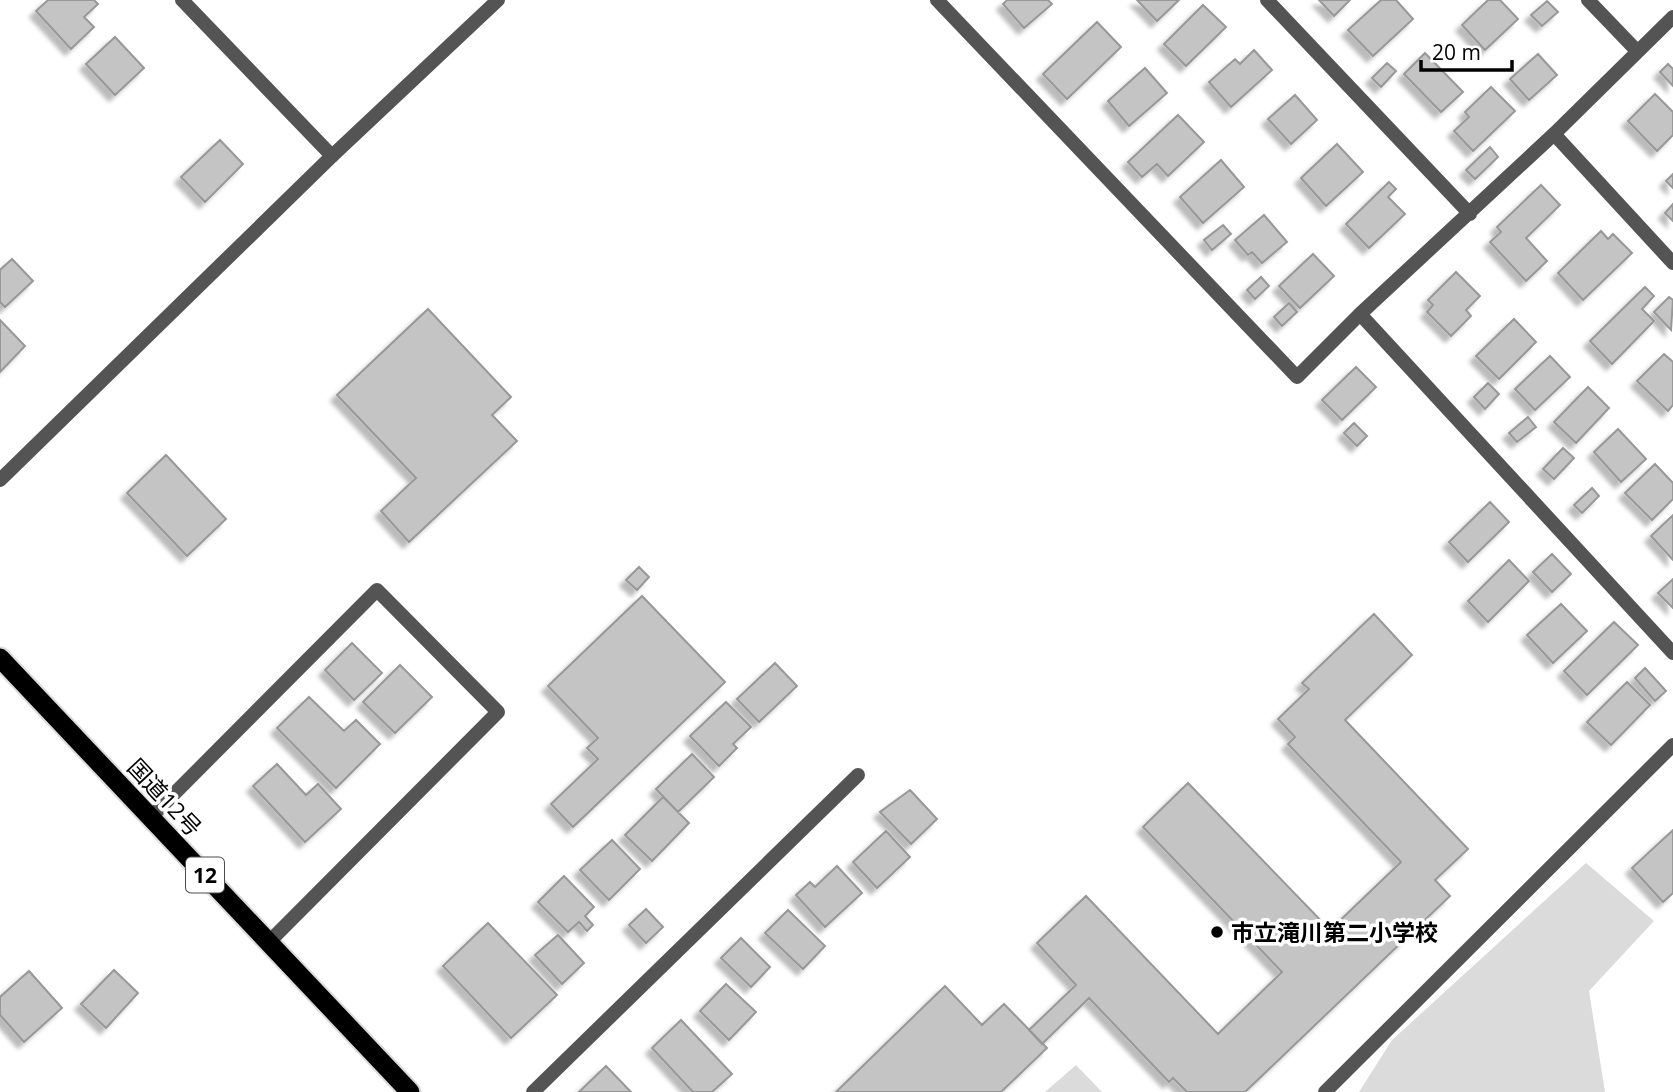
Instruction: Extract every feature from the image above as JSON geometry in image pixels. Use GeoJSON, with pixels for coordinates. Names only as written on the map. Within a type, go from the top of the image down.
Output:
{"type":"FeatureCollection","features":[{"type":"Feature","properties":{"kind":"highway","name":"国道12号"},"geometry":{"type":"LineString","coordinates":[[0,658],[410,1092]]}},
{"type":"Feature","properties":{"kind":"street"},"geometry":{"type":"LineString","coordinates":[[182,0],[332,156]]}},
{"type":"Feature","properties":{"kind":"street"},"geometry":{"type":"LineString","coordinates":[[0,480],[332,156],[498,0]]}},
{"type":"Feature","properties":{"kind":"street"},"geometry":{"type":"LineString","coordinates":[[937,0],[1297,377],[1360,314],[1554,134],[1673,17]]}},
{"type":"Feature","properties":{"kind":"street"},"geometry":{"type":"LineString","coordinates":[[1267,0],[1470,214]]}},
{"type":"Feature","properties":{"kind":"street"},"geometry":{"type":"LineString","coordinates":[[1588,0],[1637,51]]}},
{"type":"Feature","properties":{"kind":"street"},"geometry":{"type":"LineString","coordinates":[[1554,134],[1673,263]]}},
{"type":"Feature","properties":{"kind":"street"},"geometry":{"type":"LineString","coordinates":[[1360,314],[1673,653]]}},
{"type":"Feature","properties":{"kind":"street"},"geometry":{"type":"LineString","coordinates":[[150,817],[377,590],[498,712],[269,942]]}},
{"type":"Feature","properties":{"kind":"street"},"geometry":{"type":"LineString","coordinates":[[1325,1092],[1673,746]]}},
{"type":"Feature","properties":{"kind":"street"},"geometry":{"type":"LineString","coordinates":[[533,1092],[858,775]]}},
{"type":"Feature","properties":{"kind":"shaded area"},"geometry":{"type":"Polygon","coordinates":[[[1586,863],[1654,921],[1589,991],[1605,1092],[1359,1092],[1392,1040],[1586,863]]]}},
{"type":"Feature","properties":{"kind":"shaded area"},"geometry":{"type":"Polygon","coordinates":[[[1076,1065],[1102,1092],[1045,1092],[1076,1065]]]}},
{"type":"Feature","properties":{"kind":"building"},"geometry":{"type":"Polygon","coordinates":[[[48,0],[94,0],[98,4],[84,17],[94,27],[71,49],[36,11],[48,0]]]}},
{"type":"Feature","properties":{"kind":"building"},"geometry":{"type":"Polygon","coordinates":[[[1007,0],[1048,0],[1052,4],[1024,28],[1003,4],[1007,0]]]}},
{"type":"Feature","properties":{"kind":"building"},"geometry":{"type":"Polygon","coordinates":[[[1137,0],[1179,0],[1157,21],[1137,0]]]}},
{"type":"Feature","properties":{"kind":"building"},"geometry":{"type":"Polygon","coordinates":[[[1319,0],[1350,0],[1334,16],[1319,0]]]}},
{"type":"Feature","properties":{"kind":"building"},"geometry":{"type":"Polygon","coordinates":[[[1381,0],[1396,0],[1413,19],[1373,56],[1348,30],[1381,0]]]}},
{"type":"Feature","properties":{"kind":"building"},"geometry":{"type":"Polygon","coordinates":[[[1488,0],[1500,0],[1518,19],[1485,50],[1462,25],[1488,0]]]}},
{"type":"Feature","properties":{"kind":"building"},"geometry":{"type":"Polygon","coordinates":[[[1547,1],[1558,12],[1542,26],[1531,15],[1547,1]]]}},
{"type":"Feature","properties":{"kind":"building"},"geometry":{"type":"Polygon","coordinates":[[[1203,5],[1226,27],[1186,66],[1164,44],[1203,5]]]}},
{"type":"Feature","properties":{"kind":"building"},"geometry":{"type":"Polygon","coordinates":[[[1097,22],[1121,47],[1067,99],[1043,74],[1097,22]]]}},
{"type":"Feature","properties":{"kind":"building"},"geometry":{"type":"Polygon","coordinates":[[[115,37],[144,68],[115,95],[86,64],[115,37]]]}},
{"type":"Feature","properties":{"kind":"building"},"geometry":{"type":"Polygon","coordinates":[[[1254,50],[1272,70],[1231,107],[1209,82],[1235,59],[1240,64],[1254,50]]]}},
{"type":"Feature","properties":{"kind":"building"},"geometry":{"type":"Polygon","coordinates":[[[1425,53],[1463,92],[1441,112],[1404,74],[1425,53]]]}},
{"type":"Feature","properties":{"kind":"building"},"geometry":{"type":"Polygon","coordinates":[[[1538,54],[1557,75],[1529,100],[1510,79],[1538,54]]]}},
{"type":"Feature","properties":{"kind":"building"},"geometry":{"type":"Polygon","coordinates":[[[1387,63],[1396,71],[1381,87],[1372,78],[1387,63]]]}},
{"type":"Feature","properties":{"kind":"building"},"geometry":{"type":"Polygon","coordinates":[[[1668,64],[1673,69],[1673,86],[1660,72],[1668,64]]]}},
{"type":"Feature","properties":{"kind":"building"},"geometry":{"type":"Polygon","coordinates":[[[1145,68],[1167,93],[1129,126],[1108,101],[1145,68]]]}},
{"type":"Feature","properties":{"kind":"building"},"geometry":{"type":"Polygon","coordinates":[[[1491,87],[1515,111],[1473,151],[1454,131],[1469,117],[1465,112],[1491,87]]]}},
{"type":"Feature","properties":{"kind":"building"},"geometry":{"type":"Polygon","coordinates":[[[1655,94],[1673,112],[1673,135],[1657,151],[1628,121],[1655,94]]]}},
{"type":"Feature","properties":{"kind":"building"},"geometry":{"type":"Polygon","coordinates":[[[1295,95],[1317,120],[1291,144],[1268,119],[1295,95]]]}},
{"type":"Feature","properties":{"kind":"building"},"geometry":{"type":"Polygon","coordinates":[[[1178,115],[1204,142],[1168,176],[1157,164],[1142,177],[1128,162],[1178,115]]]}},
{"type":"Feature","properties":{"kind":"building"},"geometry":{"type":"Polygon","coordinates":[[[220,140],[243,164],[205,202],[181,177],[220,140]]]}},
{"type":"Feature","properties":{"kind":"building"},"geometry":{"type":"Polygon","coordinates":[[[1337,144],[1363,172],[1326,206],[1301,178],[1337,144]]]}},
{"type":"Feature","properties":{"kind":"building"},"geometry":{"type":"Polygon","coordinates":[[[1490,147],[1498,157],[1475,179],[1466,170],[1490,147]]]}},
{"type":"Feature","properties":{"kind":"building"},"geometry":{"type":"Polygon","coordinates":[[[1221,160],[1244,187],[1203,223],[1180,197],[1221,160]]]}},
{"type":"Feature","properties":{"kind":"building"},"geometry":{"type":"Polygon","coordinates":[[[1673,174],[1673,188],[1666,181],[1673,174]]]}},
{"type":"Feature","properties":{"kind":"building"},"geometry":{"type":"Polygon","coordinates":[[[1389,182],[1396,189],[1388,197],[1405,214],[1369,248],[1346,224],[1389,182]]]}},
{"type":"Feature","properties":{"kind":"building"},"geometry":{"type":"Polygon","coordinates":[[[1541,185],[1560,205],[1526,238],[1547,261],[1526,281],[1490,242],[1501,232],[1497,227],[1541,185]]]}},
{"type":"Feature","properties":{"kind":"building"},"geometry":{"type":"Polygon","coordinates":[[[1673,204],[1673,221],[1665,213],[1673,204]]]}},
{"type":"Feature","properties":{"kind":"building"},"geometry":{"type":"Polygon","coordinates":[[[1264,215],[1287,242],[1262,263],[1252,252],[1248,255],[1235,240],[1264,215]]]}},
{"type":"Feature","properties":{"kind":"building"},"geometry":{"type":"Polygon","coordinates":[[[1223,225],[1231,234],[1212,250],[1204,240],[1223,225]]]}},
{"type":"Feature","properties":{"kind":"building"},"geometry":{"type":"Polygon","coordinates":[[[1601,231],[1608,239],[1613,234],[1632,253],[1583,300],[1558,273],[1601,231]]]}},
{"type":"Feature","properties":{"kind":"building"},"geometry":{"type":"Polygon","coordinates":[[[1313,254],[1334,276],[1300,308],[1279,286],[1313,254]]]}},
{"type":"Feature","properties":{"kind":"building"},"geometry":{"type":"Polygon","coordinates":[[[12,259],[33,281],[5,307],[0,302],[0,270],[12,259]]]}},
{"type":"Feature","properties":{"kind":"building"},"geometry":{"type":"Polygon","coordinates":[[[1456,272],[1480,296],[1466,310],[1471,316],[1451,336],[1427,312],[1433,305],[1428,300],[1456,272]]]}},
{"type":"Feature","properties":{"kind":"building"},"geometry":{"type":"Polygon","coordinates":[[[1261,277],[1269,286],[1255,299],[1247,290],[1261,277]]]}},
{"type":"Feature","properties":{"kind":"building"},"geometry":{"type":"Polygon","coordinates":[[[1645,287],[1654,296],[1642,309],[1654,321],[1612,364],[1590,341],[1645,287]]]}},
{"type":"Feature","properties":{"kind":"building"},"geometry":{"type":"Polygon","coordinates":[[[1669,297],[1673,300],[1671,330],[1654,312],[1669,297]]]}},
{"type":"Feature","properties":{"kind":"building"},"geometry":{"type":"Polygon","coordinates":[[[1289,303],[1297,312],[1282,326],[1274,317],[1289,303]]]}},
{"type":"Feature","properties":{"kind":"building"},"geometry":{"type":"Polygon","coordinates":[[[428,309],[511,397],[492,415],[517,441],[409,542],[381,511],[416,478],[337,395],[428,309]]]}},
{"type":"Feature","properties":{"kind":"building"},"geometry":{"type":"Polygon","coordinates":[[[1514,319],[1536,342],[1499,379],[1476,356],[1514,319]]]}},
{"type":"Feature","properties":{"kind":"building"},"geometry":{"type":"Polygon","coordinates":[[[0,320],[25,346],[0,372],[0,320]]]}},
{"type":"Feature","properties":{"kind":"building"},"geometry":{"type":"Polygon","coordinates":[[[1664,354],[1673,362],[1673,405],[1668,411],[1637,381],[1664,354]]]}},
{"type":"Feature","properties":{"kind":"building"},"geometry":{"type":"Polygon","coordinates":[[[1550,356],[1570,377],[1535,410],[1515,389],[1550,356]]]}},
{"type":"Feature","properties":{"kind":"building"},"geometry":{"type":"Polygon","coordinates":[[[1356,367],[1376,387],[1342,420],[1322,400],[1356,367]]]}},
{"type":"Feature","properties":{"kind":"building"},"geometry":{"type":"Polygon","coordinates":[[[1488,383],[1499,394],[1485,409],[1474,397],[1488,383]]]}},
{"type":"Feature","properties":{"kind":"building"},"geometry":{"type":"Polygon","coordinates":[[[1588,387],[1609,408],[1576,443],[1554,422],[1588,387]]]}},
{"type":"Feature","properties":{"kind":"building"},"geometry":{"type":"Polygon","coordinates":[[[1528,417],[1536,427],[1517,442],[1509,433],[1528,417]]]}},
{"type":"Feature","properties":{"kind":"building"},"geometry":{"type":"Polygon","coordinates":[[[1354,423],[1367,436],[1357,446],[1344,433],[1354,423]]]}},
{"type":"Feature","properties":{"kind":"building"},"geometry":{"type":"Polygon","coordinates":[[[1618,429],[1646,459],[1621,482],[1594,452],[1618,429]]]}},
{"type":"Feature","properties":{"kind":"building"},"geometry":{"type":"Polygon","coordinates":[[[1563,448],[1574,458],[1554,479],[1543,469],[1563,448]]]}},
{"type":"Feature","properties":{"kind":"building"},"geometry":{"type":"Polygon","coordinates":[[[166,455],[226,519],[187,556],[127,493],[166,455]]]}},
{"type":"Feature","properties":{"kind":"building"},"geometry":{"type":"Polygon","coordinates":[[[1655,464],[1673,483],[1673,499],[1652,520],[1625,493],[1655,464]]]}},
{"type":"Feature","properties":{"kind":"building"},"geometry":{"type":"Polygon","coordinates":[[[1592,488],[1599,496],[1582,513],[1574,505],[1592,488]]]}},
{"type":"Feature","properties":{"kind":"building"},"geometry":{"type":"Polygon","coordinates":[[[1490,502],[1509,522],[1468,562],[1449,542],[1490,502]]]}},
{"type":"Feature","properties":{"kind":"building"},"geometry":{"type":"Polygon","coordinates":[[[1673,515],[1673,560],[1651,536],[1673,515]]]}},
{"type":"Feature","properties":{"kind":"building"},"geometry":{"type":"Polygon","coordinates":[[[1552,554],[1571,574],[1552,592],[1533,572],[1552,554]]]}},
{"type":"Feature","properties":{"kind":"building"},"geometry":{"type":"Polygon","coordinates":[[[1509,560],[1529,581],[1488,622],[1468,601],[1509,560]]]}},
{"type":"Feature","properties":{"kind":"building"},"geometry":{"type":"Polygon","coordinates":[[[639,567],[649,577],[637,590],[626,580],[639,567]]]}},
{"type":"Feature","properties":{"kind":"building"},"geometry":{"type":"Polygon","coordinates":[[[1673,579],[1673,608],[1658,593],[1673,579]]]}},
{"type":"Feature","properties":{"kind":"building"},"geometry":{"type":"Polygon","coordinates":[[[642,596],[725,682],[573,827],[551,804],[598,759],[587,748],[598,738],[548,686],[642,596]]]}},
{"type":"Feature","properties":{"kind":"building"},"geometry":{"type":"Polygon","coordinates":[[[1561,604],[1587,631],[1553,663],[1527,635],[1561,604]]]}},
{"type":"Feature","properties":{"kind":"building"},"geometry":{"type":"Polygon","coordinates":[[[1374,614],[1412,655],[1345,720],[1468,849],[1435,880],[1450,896],[1245,1092],[1187,1092],[1173,1078],[1169,1082],[1089,998],[1042,1044],[1029,1030],[1076,985],[1037,943],[1086,896],[1218,1034],[1282,972],[1143,827],[1188,783],[1330,930],[1401,862],[1288,744],[1295,737],[1278,719],[1309,689],[1302,683],[1374,614]]]}},
{"type":"Feature","properties":{"kind":"building"},"geometry":{"type":"Polygon","coordinates":[[[1614,622],[1638,645],[1587,695],[1564,671],[1614,622]]]}},
{"type":"Feature","properties":{"kind":"building"},"geometry":{"type":"Polygon","coordinates":[[[352,643],[382,673],[354,700],[325,670],[352,643]]]}},
{"type":"Feature","properties":{"kind":"building"},"geometry":{"type":"Polygon","coordinates":[[[775,663],[797,686],[759,722],[737,699],[775,663]]]}},
{"type":"Feature","properties":{"kind":"building"},"geometry":{"type":"Polygon","coordinates":[[[400,665],[432,697],[395,733],[363,702],[400,665]]]}},
{"type":"Feature","properties":{"kind":"building"},"geometry":{"type":"Polygon","coordinates":[[[1645,668],[1666,691],[1655,701],[1635,678],[1645,668]]]}},
{"type":"Feature","properties":{"kind":"building"},"geometry":{"type":"Polygon","coordinates":[[[1627,682],[1650,705],[1611,745],[1587,722],[1627,682]]]}},
{"type":"Feature","properties":{"kind":"building"},"geometry":{"type":"Polygon","coordinates":[[[309,697],[344,731],[356,720],[380,744],[336,788],[277,728],[309,697]]]}},
{"type":"Feature","properties":{"kind":"building"},"geometry":{"type":"Polygon","coordinates":[[[726,702],[751,727],[733,744],[737,748],[719,766],[690,736],[726,702]]]}},
{"type":"Feature","properties":{"kind":"building"},"geometry":{"type":"Polygon","coordinates":[[[692,754],[714,777],[678,812],[656,789],[692,754]]]}},
{"type":"Feature","properties":{"kind":"building"},"geometry":{"type":"Polygon","coordinates":[[[277,764],[306,795],[318,784],[341,809],[305,842],[253,786],[277,764]]]}},
{"type":"Feature","properties":{"kind":"building"},"geometry":{"type":"Polygon","coordinates":[[[910,790],[937,819],[911,844],[880,812],[910,790]]]}},
{"type":"Feature","properties":{"kind":"building"},"geometry":{"type":"Polygon","coordinates":[[[663,797],[689,823],[652,861],[625,835],[663,797]]]}},
{"type":"Feature","properties":{"kind":"building"},"geometry":{"type":"Polygon","coordinates":[[[1673,830],[1673,893],[1663,902],[1632,868],[1673,830]]]}},
{"type":"Feature","properties":{"kind":"building"},"geometry":{"type":"Polygon","coordinates":[[[886,831],[910,857],[877,888],[853,862],[886,831]]]}},
{"type":"Feature","properties":{"kind":"building"},"geometry":{"type":"Polygon","coordinates":[[[612,840],[640,869],[609,900],[580,870],[612,840]]]}},
{"type":"Feature","properties":{"kind":"building"},"geometry":{"type":"Polygon","coordinates":[[[837,866],[862,893],[825,927],[796,895],[810,882],[815,887],[837,866]]]}},
{"type":"Feature","properties":{"kind":"building"},"geometry":{"type":"Polygon","coordinates":[[[564,876],[594,907],[585,916],[593,925],[587,931],[579,922],[568,932],[538,902],[564,876]]]}},
{"type":"Feature","properties":{"kind":"building"},"geometry":{"type":"Polygon","coordinates":[[[646,909],[663,927],[646,943],[629,925],[646,909]]]}},
{"type":"Feature","properties":{"kind":"building"},"geometry":{"type":"Polygon","coordinates":[[[788,910],[825,946],[803,969],[765,933],[788,910]]]}},
{"type":"Feature","properties":{"kind":"building"},"geometry":{"type":"Polygon","coordinates":[[[488,923],[557,995],[511,1038],[443,966],[488,923]]]}},
{"type":"Feature","properties":{"kind":"building"},"geometry":{"type":"Polygon","coordinates":[[[558,935],[584,963],[562,984],[535,955],[558,935]]]}},
{"type":"Feature","properties":{"kind":"building"},"geometry":{"type":"Polygon","coordinates":[[[741,938],[770,967],[751,987],[721,958],[741,938]]]}},
{"type":"Feature","properties":{"kind":"building"},"geometry":{"type":"Polygon","coordinates":[[[114,970],[138,993],[106,1028],[81,1004],[114,970]]]}},
{"type":"Feature","properties":{"kind":"building"},"geometry":{"type":"Polygon","coordinates":[[[29,971],[62,1008],[24,1042],[0,1015],[0,997],[29,971]]]}},
{"type":"Feature","properties":{"kind":"building"},"geometry":{"type":"Polygon","coordinates":[[[726,984],[756,1012],[729,1040],[700,1011],[726,984]]]}},
{"type":"Feature","properties":{"kind":"building"},"geometry":{"type":"Polygon","coordinates":[[[945,986],[982,1025],[1004,1004],[1047,1048],[1001,1092],[836,1092],[945,986]]]}},
{"type":"Feature","properties":{"kind":"building"},"geometry":{"type":"Polygon","coordinates":[[[681,1020],[732,1074],[712,1092],[693,1092],[652,1048],[681,1020]]]}},
{"type":"Feature","properties":{"kind":"building"},"geometry":{"type":"Polygon","coordinates":[[[606,1066],[631,1092],[579,1092],[606,1066]]]}},
{"type":"Feature","properties":{"kind":"place","name":"市立滝川第二小学校"},"geometry":{"type":"Point","coordinates":[1217,932]}}]}
